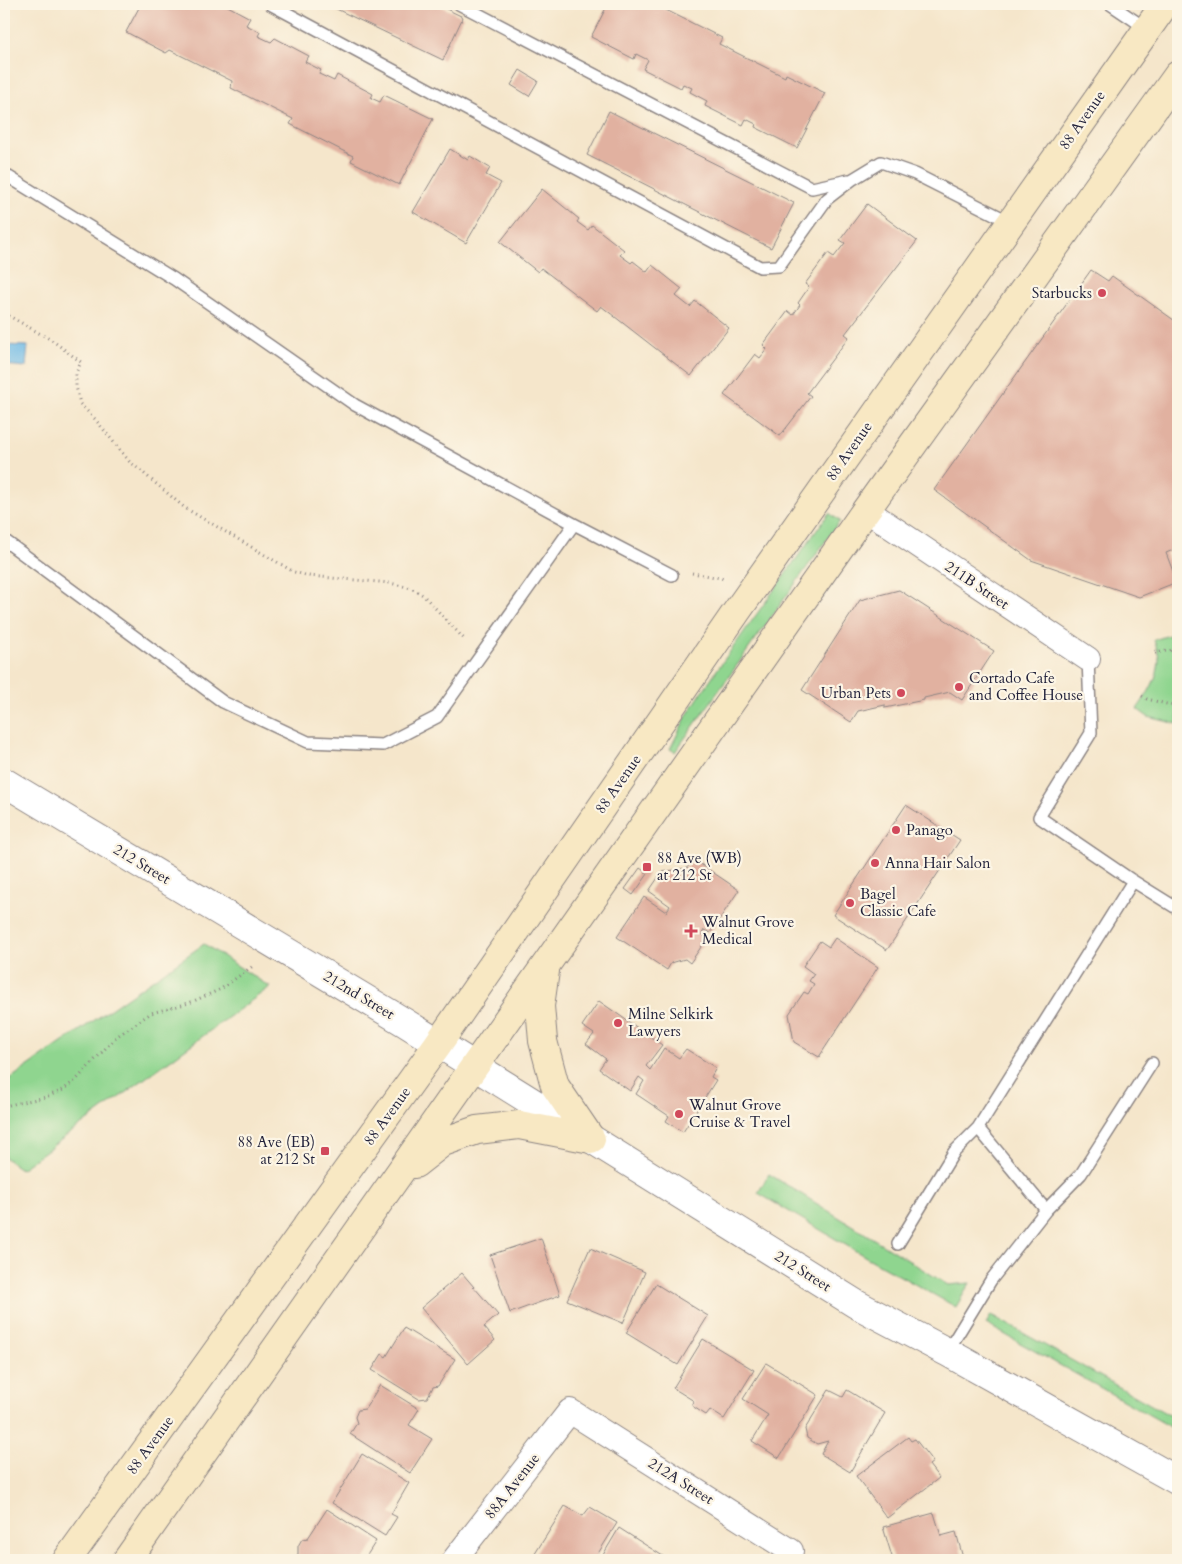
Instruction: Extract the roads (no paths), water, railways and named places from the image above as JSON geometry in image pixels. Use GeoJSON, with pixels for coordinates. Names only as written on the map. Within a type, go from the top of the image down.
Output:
{"type":"FeatureCollection","features":[{"type":"Feature","properties":{"kind":"main road","name":"88 Avenue"},"geometry":{"type":"LineString","coordinates":[[67,1560],[438,1044],[1164,4]]}},
{"type":"Feature","properties":{"kind":"main road"},"geometry":{"type":"LineString","coordinates":[[127,1560],[866,510],[1178,75]]}},
{"type":"Feature","properties":{"kind":"main road"},"geometry":{"type":"LineString","coordinates":[[545,966],[540,1006],[543,1041],[555,1086],[591,1139]]}},
{"type":"Feature","properties":{"kind":"main road"},"geometry":{"type":"LineString","coordinates":[[394,1180],[443,1142],[477,1130],[519,1125],[591,1139]]}},
{"type":"Feature","properties":{"kind":"street","name":"211B Street"},"geometry":{"type":"LineString","coordinates":[[866,510],[1088,658]]}},
{"type":"Feature","properties":{"kind":"street","name":"212 Street"},"geometry":{"type":"LineString","coordinates":[[4,782],[280,946]]}},
{"type":"Feature","properties":{"kind":"street","name":"212nd Street"},"geometry":{"type":"LineString","coordinates":[[280,946],[438,1044]]}},
{"type":"Feature","properties":{"kind":"street","name":"212 Street"},"geometry":{"type":"LineString","coordinates":[[438,1044],[856,1304],[947,1352],[1178,1481]]}},
{"type":"Feature","properties":{"kind":"street","name":"212A Street"},"geometry":{"type":"LineString","coordinates":[[570,1411],[791,1551]]}},
{"type":"Feature","properties":{"kind":"street","name":"88A Avenue"},"geometry":{"type":"LineString","coordinates":[[454,1560],[570,1411]]}},
{"type":"Feature","properties":{"kind":"lane"},"geometry":{"type":"LineString","coordinates":[[270,4],[760,267],[780,266],[827,199],[853,179],[881,162],[915,174],[1010,222]]}},
{"type":"Feature","properties":{"kind":"lane"},"geometry":{"type":"LineString","coordinates":[[459,4],[812,188],[853,179]]}},
{"type":"Feature","properties":{"kind":"lane"},"geometry":{"type":"LineString","coordinates":[[1110,4],[1147,29]]}},
{"type":"Feature","properties":{"kind":"lane"},"geometry":{"type":"LineString","coordinates":[[4,174],[174,279],[355,405],[672,575]]}},
{"type":"Feature","properties":{"kind":"lane"},"geometry":{"type":"LineString","coordinates":[[4,540],[223,702],[308,742],[383,745],[437,717],[574,524]]}},
{"type":"Feature","properties":{"kind":"lane"},"geometry":{"type":"LineString","coordinates":[[1088,658],[1091,734],[1039,818],[1178,909]]}},
{"type":"Feature","properties":{"kind":"lane"},"geometry":{"type":"LineString","coordinates":[[898,1244],[954,1152],[978,1128],[1133,881]]}},
{"type":"Feature","properties":{"kind":"lane"},"geometry":{"type":"LineString","coordinates":[[947,1352],[991,1280],[1046,1210],[1081,1174],[1152,1063]]}},
{"type":"Feature","properties":{"kind":"lane"},"geometry":{"type":"LineString","coordinates":[[978,1128],[1046,1210]]}},
{"type":"Feature","properties":{"kind":"water"},"geometry":{"type":"Polygon","coordinates":[[[4,345],[28,346],[26,367],[4,365],[4,345]]]}},
{"type":"Feature","properties":{"kind":"place","name":"Starbucks"},"geometry":{"type":"Point","coordinates":[1102,293]}},
{"type":"Feature","properties":{"kind":"place","name":"Cortado Cafe and Coffee House"},"geometry":{"type":"Point","coordinates":[959,687]}},
{"type":"Feature","properties":{"kind":"place","name":"Urban Pets"},"geometry":{"type":"Point","coordinates":[901,693]}},
{"type":"Feature","properties":{"kind":"place","name":"Panago"},"geometry":{"type":"Point","coordinates":[896,830]}},
{"type":"Feature","properties":{"kind":"place","name":"Anna Hair Salon"},"geometry":{"type":"Point","coordinates":[875,863]}},
{"type":"Feature","properties":{"kind":"place","name":"88 Ave (WB) at 212 St"},"geometry":{"type":"Point","coordinates":[647,867]}},
{"type":"Feature","properties":{"kind":"place","name":"Bagel Classic Cafe"},"geometry":{"type":"Point","coordinates":[850,903]}},
{"type":"Feature","properties":{"kind":"place","name":"Walnut Grove Medical"},"geometry":{"type":"Point","coordinates":[691,931]}},
{"type":"Feature","properties":{"kind":"place","name":"Milne Selkirk Lawyers"},"geometry":{"type":"Point","coordinates":[618,1023]}},
{"type":"Feature","properties":{"kind":"place","name":"Walnut Grove Cruise & Travel"},"geometry":{"type":"Point","coordinates":[679,1114]}},
{"type":"Feature","properties":{"kind":"place","name":"88 Ave (EB) at 212 St"},"geometry":{"type":"Point","coordinates":[325,1151]}}]}
